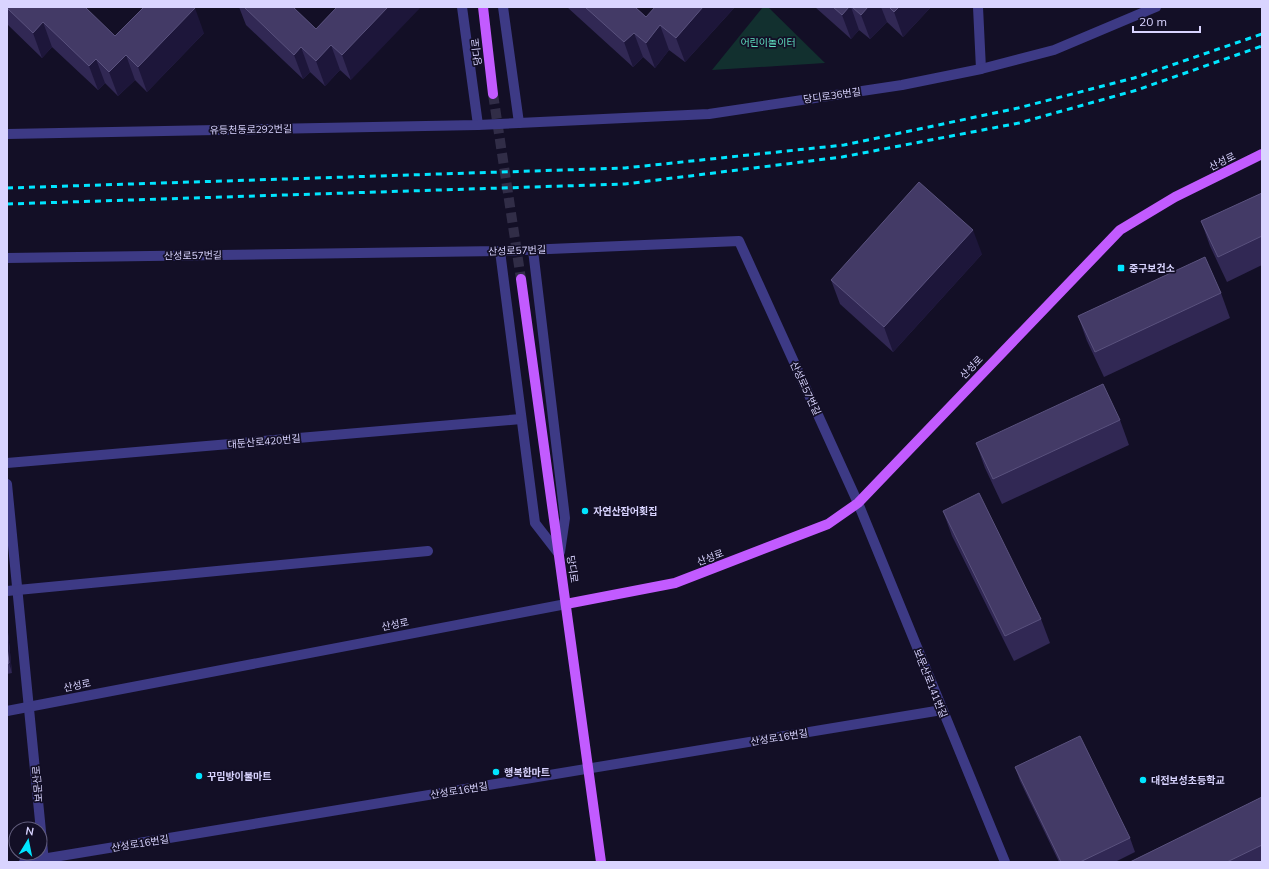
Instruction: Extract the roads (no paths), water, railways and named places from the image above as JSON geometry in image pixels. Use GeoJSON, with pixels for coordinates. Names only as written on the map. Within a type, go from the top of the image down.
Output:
{"type":"FeatureCollection","features":[{"type":"Feature","properties":{"kind":"main road","name":"당디로"},"geometry":{"type":"LineString","coordinates":[[483,7],[493,94]]}},
{"type":"Feature","properties":{"kind":"main road","name":"산성로"},"geometry":{"type":"LineString","coordinates":[[566,604],[675,583],[828,524],[858,503],[1120,230],[1175,197],[1262,154]]}},
{"type":"Feature","properties":{"kind":"main road","name":"당디로"},"geometry":{"type":"LineString","coordinates":[[521,279],[602,862]]}},
{"type":"Feature","properties":{"kind":"street"},"geometry":{"type":"LineString","coordinates":[[462,7],[478,125]]}},
{"type":"Feature","properties":{"kind":"street"},"geometry":{"type":"LineString","coordinates":[[503,7],[519,123]]}},
{"type":"Feature","properties":{"kind":"street"},"geometry":{"type":"LineString","coordinates":[[978,7],[981,69]]}},
{"type":"Feature","properties":{"kind":"street","name":"당디로36번길"},"geometry":{"type":"LineString","coordinates":[[496,124],[709,114],[902,85],[981,69],[1054,50],[1156,7]]}},
{"type":"Feature","properties":{"kind":"street","name":"유등천동로292번길"},"geometry":{"type":"LineString","coordinates":[[7,134],[496,124]]}},
{"type":"Feature","properties":{"kind":"street","name":"산성로57번길"},"geometry":{"type":"LineString","coordinates":[[7,258],[500,251],[739,241],[858,503]]}},
{"type":"Feature","properties":{"kind":"street"},"geometry":{"type":"LineString","coordinates":[[533,250],[565,518],[559,554]]}},
{"type":"Feature","properties":{"kind":"street"},"geometry":{"type":"LineString","coordinates":[[500,251],[535,523],[559,554]]}},
{"type":"Feature","properties":{"kind":"street","name":"대둔산로420번길"},"geometry":{"type":"LineString","coordinates":[[7,463],[521,419]]}},
{"type":"Feature","properties":{"kind":"street"},"geometry":{"type":"LineString","coordinates":[[7,484],[30,706]]}},
{"type":"Feature","properties":{"kind":"street","name":"보문산로141번길"},"geometry":{"type":"LineString","coordinates":[[858,503],[1005,862]]}},
{"type":"Feature","properties":{"kind":"street"},"geometry":{"type":"LineString","coordinates":[[7,590],[428,551]]}},
{"type":"Feature","properties":{"kind":"street","name":"산성로"},"geometry":{"type":"LineString","coordinates":[[7,711],[566,604]]}},
{"type":"Feature","properties":{"kind":"street","name":"보문산로"},"geometry":{"type":"LineString","coordinates":[[30,706],[40,821]]}},
{"type":"Feature","properties":{"kind":"street","name":"산성로16번길"},"geometry":{"type":"LineString","coordinates":[[48,859],[942,710]]}},
{"type":"Feature","properties":{"kind":"street","name":"산성로16번길"},"geometry":{"type":"LineString","coordinates":[[24,862],[34,861]]}},
{"type":"Feature","properties":{"kind":"tunnel"},"geometry":{"type":"LineString","coordinates":[[493,94],[521,279]]}},
{"type":"Feature","properties":{"kind":"railway"},"geometry":{"type":"LineString","coordinates":[[7,188],[625,168],[844,145],[1018,108],[1134,78],[1262,34]]}},
{"type":"Feature","properties":{"kind":"railway"},"geometry":{"type":"LineString","coordinates":[[7,204],[625,184],[842,157],[1019,123],[1137,90],[1262,46]]}},
{"type":"Feature","properties":{"kind":"place","name":"중구보건소"},"geometry":{"type":"Point","coordinates":[1121,268]}},
{"type":"Feature","properties":{"kind":"place","name":"자연산잡어횟집"},"geometry":{"type":"Point","coordinates":[585,511]}},
{"type":"Feature","properties":{"kind":"place","name":"행복한마트"},"geometry":{"type":"Point","coordinates":[496,772]}},
{"type":"Feature","properties":{"kind":"place","name":"꾸밈방이불마트"},"geometry":{"type":"Point","coordinates":[199,776]}},
{"type":"Feature","properties":{"kind":"place","name":"대전보성초등학교"},"geometry":{"type":"Point","coordinates":[1143,780]}},
{"type":"Feature","properties":{"kind":"park label","name":"어린이놀이터"},"geometry":{"type":"Point","coordinates":[768,42]}}]}
